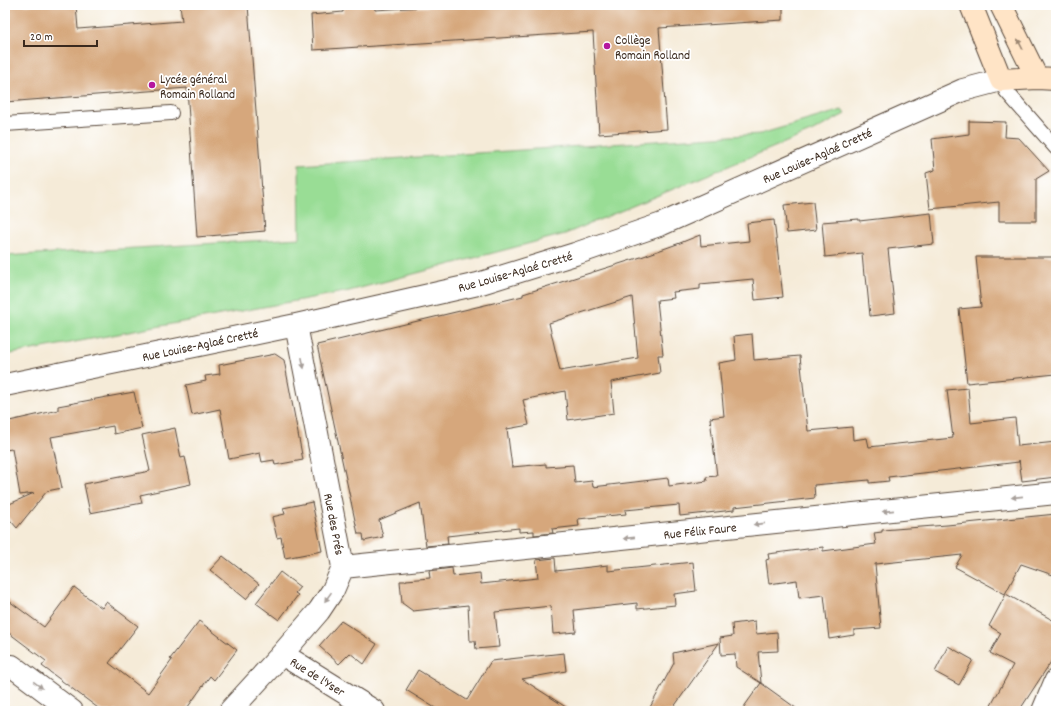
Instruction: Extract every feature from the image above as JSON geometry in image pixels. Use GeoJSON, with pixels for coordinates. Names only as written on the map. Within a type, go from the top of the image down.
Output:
{"type":"FeatureCollection","features":[{"type":"Feature","properties":{"kind":"main road"},"geometry":{"type":"LineString","coordinates":[[971,5],[1004,86],[1047,79],[1001,5]]}},
{"type":"Feature","properties":{"kind":"street","name":"Rue Louise-Aglaé Cretté"},"geometry":{"type":"LineString","coordinates":[[5,385],[296,325],[478,284],[575,254],[662,224],[963,90],[1004,86]]}},
{"type":"Feature","properties":{"kind":"street","name":"Rue des Prés"},"geometry":{"type":"LineString","coordinates":[[230,711],[282,654],[319,610],[333,590],[343,567],[296,325]]}},
{"type":"Feature","properties":{"kind":"street","name":"Rue Félix Faure"},"geometry":{"type":"LineString","coordinates":[[343,567],[1056,494]]}},
{"type":"Feature","properties":{"kind":"street","name":"Rue de l'Yser"},"geometry":{"type":"LineString","coordinates":[[282,654],[374,711]]}},
{"type":"Feature","properties":{"kind":"street"},"geometry":{"type":"LineString","coordinates":[[5,667],[12,666],[72,711]]}},
{"type":"Feature","properties":{"kind":"street"},"geometry":{"type":"LineString","coordinates":[[1043,711],[1056,680]]}},
{"type":"Feature","properties":{"kind":"street"},"geometry":{"type":"LineString","coordinates":[[1053,711],[1056,708]]}},
{"type":"Feature","properties":{"kind":"lane"},"geometry":{"type":"LineString","coordinates":[[1004,86],[1056,148]]}},
{"type":"Feature","properties":{"kind":"lane"},"geometry":{"type":"LineString","coordinates":[[5,124],[171,113]]}},
{"type":"Feature","properties":{"kind":"green space"},"geometry":{"type":"Polygon","coordinates":[[[842,110],[845,114],[813,131],[565,234],[349,291],[5,355],[5,256],[300,238],[299,165],[760,134],[842,110]]]}},
{"type":"Feature","properties":{"kind":"building"},"geometry":{"type":"Polygon","coordinates":[[[5,5],[76,5],[78,29],[182,21],[180,5],[248,5],[265,231],[197,237],[187,88],[5,102],[5,5]]]}},
{"type":"Feature","properties":{"kind":"building"},"geometry":{"type":"Polygon","coordinates":[[[343,5],[374,5],[375,10],[439,5],[783,5],[783,20],[659,28],[667,129],[599,134],[593,32],[313,50],[311,15],[343,12],[343,5]]]}},
{"type":"Feature","properties":{"kind":"building"},"geometry":{"type":"Polygon","coordinates":[[[969,121],[1006,122],[1005,137],[1019,138],[1049,171],[1036,179],[1036,221],[999,221],[999,202],[930,209],[926,173],[935,170],[932,139],[969,134],[969,121]]]}},
{"type":"Feature","properties":{"kind":"building"},"geometry":{"type":"Polygon","coordinates":[[[813,202],[816,230],[787,233],[784,205],[813,202]]]}},
{"type":"Feature","properties":{"kind":"building"},"geometry":{"type":"Polygon","coordinates":[[[931,213],[934,244],[888,249],[895,313],[870,316],[862,253],[825,257],[822,222],[859,219],[859,221],[931,213]]]}},
{"type":"Feature","properties":{"kind":"building"},"geometry":{"type":"Polygon","coordinates":[[[774,220],[783,297],[755,300],[753,279],[700,284],[700,289],[673,292],[674,298],[657,300],[663,355],[658,355],[660,373],[611,382],[614,413],[568,420],[565,391],[523,400],[529,425],[507,429],[512,467],[546,464],[546,467],[573,465],[575,483],[592,481],[593,487],[668,478],[669,486],[707,481],[706,477],[717,476],[710,418],[724,416],[719,363],[736,360],[734,336],[752,334],[754,360],[800,356],[808,431],[852,427],[853,440],[867,438],[869,447],[953,438],[947,390],[968,388],[971,423],[1015,418],[1018,446],[1056,442],[1056,477],[1022,481],[1019,460],[1019,462],[888,477],[889,481],[869,483],[869,480],[814,485],[815,498],[734,507],[734,510],[680,516],[679,505],[625,510],[626,514],[578,519],[579,526],[552,529],[553,533],[534,535],[534,531],[519,532],[519,528],[447,536],[448,544],[426,546],[420,503],[379,520],[383,537],[364,541],[363,534],[358,534],[317,345],[523,296],[523,294],[641,257],[700,235],[701,246],[749,241],[747,223],[774,220]],[[632,297],[549,323],[560,371],[638,358],[632,297]]]}},
{"type":"Feature","properties":{"kind":"building"},"geometry":{"type":"Polygon","coordinates":[[[976,257],[1056,257],[1056,374],[967,383],[959,309],[981,307],[976,257]]]}},
{"type":"Feature","properties":{"kind":"building"},"geometry":{"type":"Polygon","coordinates":[[[275,354],[284,360],[303,460],[275,465],[274,460],[262,462],[260,453],[229,459],[220,409],[192,415],[186,385],[206,381],[205,376],[220,374],[219,365],[275,354]]]}},
{"type":"Feature","properties":{"kind":"building"},"geometry":{"type":"Polygon","coordinates":[[[134,392],[142,428],[114,434],[113,426],[51,437],[62,488],[47,491],[17,528],[5,514],[5,506],[34,493],[20,495],[12,449],[5,450],[5,422],[58,410],[58,406],[134,392]]]}},
{"type":"Feature","properties":{"kind":"building"},"geometry":{"type":"Polygon","coordinates":[[[175,428],[181,458],[185,457],[191,484],[140,495],[142,503],[90,513],[84,484],[150,471],[142,435],[175,428]]]}},
{"type":"Feature","properties":{"kind":"building"},"geometry":{"type":"Polygon","coordinates":[[[312,502],[322,551],[285,558],[281,537],[277,538],[272,517],[285,514],[283,508],[312,502]]]}},
{"type":"Feature","properties":{"kind":"building"},"geometry":{"type":"Polygon","coordinates":[[[1056,514],[1056,564],[1053,575],[1021,564],[1005,594],[955,567],[962,555],[875,564],[881,628],[854,630],[854,635],[829,639],[824,595],[799,598],[797,580],[769,584],[766,560],[769,559],[768,554],[823,547],[823,551],[876,544],[874,533],[882,532],[882,530],[1056,514]]]}},
{"type":"Feature","properties":{"kind":"building"},"geometry":{"type":"Polygon","coordinates":[[[223,556],[259,584],[246,599],[210,570],[223,556]]]}},
{"type":"Feature","properties":{"kind":"building"},"geometry":{"type":"Polygon","coordinates":[[[555,558],[556,571],[608,565],[608,571],[693,562],[696,591],[674,594],[675,605],[637,609],[637,603],[574,610],[576,632],[553,634],[551,606],[495,612],[499,647],[476,649],[475,641],[470,641],[468,605],[413,611],[402,603],[400,581],[430,578],[429,571],[452,568],[453,576],[480,573],[481,584],[538,578],[536,560],[555,558]]]}},
{"type":"Feature","properties":{"kind":"building"},"geometry":{"type":"Polygon","coordinates":[[[280,572],[300,587],[295,593],[298,595],[279,620],[256,603],[280,572]]]}},
{"type":"Feature","properties":{"kind":"building"},"geometry":{"type":"Polygon","coordinates":[[[74,587],[102,608],[106,602],[138,626],[109,663],[148,693],[172,660],[170,659],[199,621],[237,650],[214,680],[210,676],[185,711],[102,711],[42,666],[46,661],[5,630],[5,598],[44,627],[74,587]]]}},
{"type":"Feature","properties":{"kind":"building"},"geometry":{"type":"Polygon","coordinates":[[[1006,594],[1056,622],[1056,654],[1019,711],[988,711],[1013,665],[990,653],[1001,633],[989,626],[1006,594]]]}},
{"type":"Feature","properties":{"kind":"building"},"geometry":{"type":"Polygon","coordinates":[[[341,621],[377,644],[364,664],[350,653],[339,664],[319,646],[341,621]]]}},
{"type":"Feature","properties":{"kind":"building"},"geometry":{"type":"Polygon","coordinates":[[[755,621],[756,634],[777,632],[778,651],[758,652],[761,683],[736,667],[735,654],[721,655],[720,638],[733,636],[732,624],[755,621]]]}},
{"type":"Feature","properties":{"kind":"building"},"geometry":{"type":"Polygon","coordinates":[[[719,643],[671,711],[648,711],[674,663],[673,653],[719,643]]]}},
{"type":"Feature","properties":{"kind":"building"},"geometry":{"type":"Polygon","coordinates":[[[948,646],[973,660],[959,685],[935,672],[948,646]]]}},
{"type":"Feature","properties":{"kind":"building"},"geometry":{"type":"Polygon","coordinates":[[[564,653],[566,671],[522,679],[572,711],[440,711],[406,690],[418,670],[467,700],[491,661],[564,653]]]}},
{"type":"Feature","properties":{"kind":"building"},"geometry":{"type":"Polygon","coordinates":[[[761,683],[800,711],[741,711],[761,683]]]}},
{"type":"Feature","properties":{"kind":"place","name":"Collège Romain Rolland"},"geometry":{"type":"Point","coordinates":[607,46]}},
{"type":"Feature","properties":{"kind":"place","name":"Lycée général Romain Rolland"},"geometry":{"type":"Point","coordinates":[152,85]}}]}
